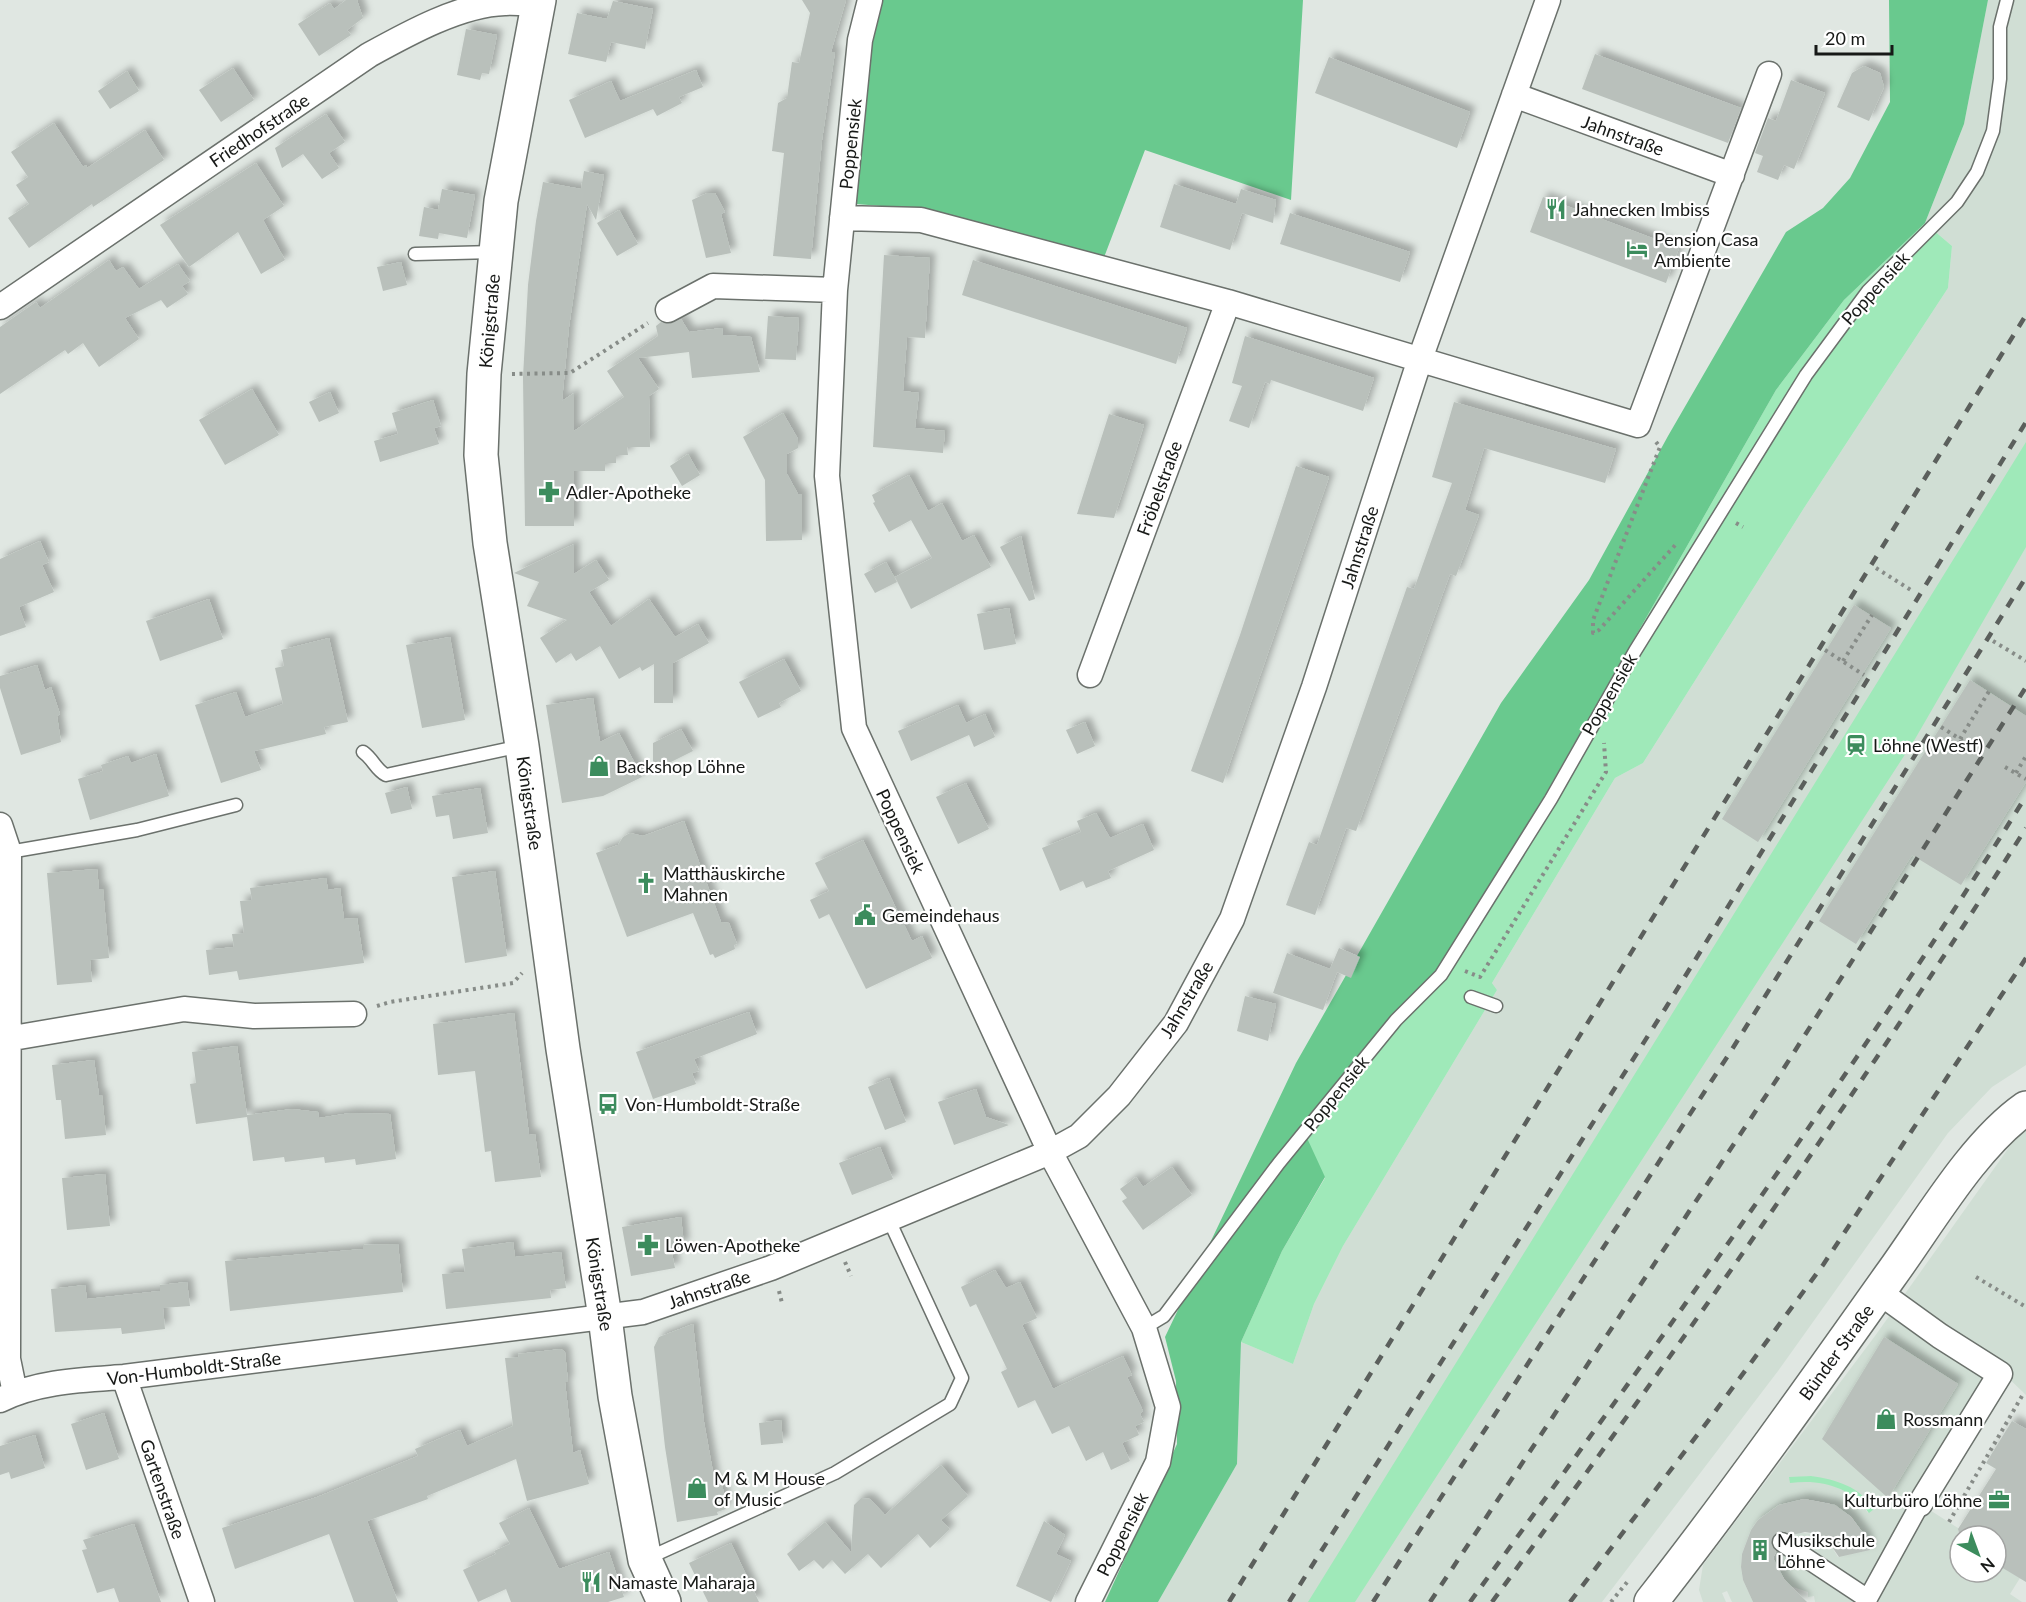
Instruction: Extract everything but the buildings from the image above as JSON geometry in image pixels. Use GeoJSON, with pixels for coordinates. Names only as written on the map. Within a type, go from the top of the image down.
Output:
{"type":"FeatureCollection","features":[{"type":"Feature","properties":{"kind":"main road","name":"Königstraße"},"geometry":{"type":"LineString","coordinates":[[538,2],[501,201],[484,374],[481,455],[490,543],[522,746],[563,1049],[605,1317],[615,1396],[645,1560],[664,1602]]}},
{"type":"Feature","properties":{"kind":"main road","name":"Bünder Straße"},"geometry":{"type":"LineString","coordinates":[[1662,1598],[1991,1138],[2026,1108]]}},
{"type":"Feature","properties":{"kind":"street","name":"Poppensiek"},"geometry":{"type":"LineString","coordinates":[[870,0],[860,40],[835,290],[827,476],[854,728],[1050,1152],[1144,1328],[1168,1407],[1158,1462],[1088,1602]]}},
{"type":"Feature","properties":{"kind":"street","name":"Jahnstraße"},"geometry":{"type":"LineString","coordinates":[[605,1317],[643,1312],[771,1268],[1050,1152],[1079,1136],[1119,1096],[1176,1023],[1232,919],[1314,687],[1420,358],[1548,0]]}},
{"type":"Feature","properties":{"kind":"street","name":"Friedhofstraße"},"geometry":{"type":"LineString","coordinates":[[0,306],[380,50],[410,33],[468,10],[503,2],[538,2]]}},
{"type":"Feature","properties":{"kind":"street"},"geometry":{"type":"LineString","coordinates":[[842,218],[921,220],[1228,302],[1638,425],[1769,74]]}},
{"type":"Feature","properties":{"kind":"street","name":"Jahnstraße"},"geometry":{"type":"LineString","coordinates":[[1514,95],[1732,175]]}},
{"type":"Feature","properties":{"kind":"street"},"geometry":{"type":"LineString","coordinates":[[668,310],[713,286],[835,290]]}},
{"type":"Feature","properties":{"kind":"street","name":"Fröbelstraße"},"geometry":{"type":"LineString","coordinates":[[1090,675],[1228,302]]}},
{"type":"Feature","properties":{"kind":"street"},"geometry":{"type":"LineString","coordinates":[[0,825],[9,852],[8,1396]]}},
{"type":"Feature","properties":{"kind":"street"},"geometry":{"type":"LineString","coordinates":[[7,1039],[184,1009],[254,1016],[354,1014]]}},
{"type":"Feature","properties":{"kind":"street"},"geometry":{"type":"LineString","coordinates":[[1782,1542],[1867,1600],[1920,1504],[2000,1374],[1940,1336],[1879,1292]]}},
{"type":"Feature","properties":{"kind":"street","name":"Von-Humboldt-Straße"},"geometry":{"type":"LineString","coordinates":[[8,1396],[58,1382],[124,1377],[605,1317]]}},
{"type":"Feature","properties":{"kind":"street","name":"Gartenstraße"},"geometry":{"type":"LineString","coordinates":[[124,1377],[202,1602]]}},
{"type":"Feature","properties":{"kind":"lane","name":"Poppensiek"},"geometry":{"type":"LineString","coordinates":[[1144,1328],[1164,1316],[1279,1163],[1381,1038],[1441,975],[1551,799],[1635,651],[1806,375],[1868,291],[1957,202],[1977,172],[1993,131],[2000,80],[2000,27],[2007,0]]}},
{"type":"Feature","properties":{"kind":"lane"},"geometry":{"type":"LineString","coordinates":[[416,254],[495,252]]}},
{"type":"Feature","properties":{"kind":"lane"},"geometry":{"type":"LineString","coordinates":[[363,752],[373,759],[380,772],[386,775],[522,746]]}},
{"type":"Feature","properties":{"kind":"lane"},"geometry":{"type":"LineString","coordinates":[[9,852],[136,830],[236,805]]}},
{"type":"Feature","properties":{"kind":"lane"},"geometry":{"type":"LineString","coordinates":[[1471,997],[1496,1006]]}},
{"type":"Feature","properties":{"kind":"lane"},"geometry":{"type":"LineString","coordinates":[[645,1560],[835,1473],[950,1404],[962,1378],[889,1220]]}},
{"type":"Feature","properties":{"kind":"path"},"geometry":{"type":"LineString","coordinates":[[484,374],[570,373],[668,310]]}},
{"type":"Feature","properties":{"kind":"path"},"geometry":{"type":"LineString","coordinates":[[1638,425],[1660,447],[1593,620],[1593,633],[1599,630],[1682,538]]}},
{"type":"Feature","properties":{"kind":"path"},"geometry":{"type":"LineString","coordinates":[[1728,531],[1739,512]]}},
{"type":"Feature","properties":{"kind":"path"},"geometry":{"type":"LineString","coordinates":[[1876,568],[1894,582],[1914,592]]}},
{"type":"Feature","properties":{"kind":"path"},"geometry":{"type":"LineString","coordinates":[[1843,661],[1872,615]]}},
{"type":"Feature","properties":{"kind":"path"},"geometry":{"type":"LineString","coordinates":[[1993,641],[2011,655],[2026,661]]}},
{"type":"Feature","properties":{"kind":"path"},"geometry":{"type":"LineString","coordinates":[[1825,650],[1864,675]]}},
{"type":"Feature","properties":{"kind":"path"},"geometry":{"type":"LineString","coordinates":[[1960,739],[1991,688]]}},
{"type":"Feature","properties":{"kind":"path"},"geometry":{"type":"LineString","coordinates":[[1941,727],[1979,751]]}},
{"type":"Feature","properties":{"kind":"path"},"geometry":{"type":"LineString","coordinates":[[1441,975],[1468,970],[1480,977],[1606,772],[1604,739]]}},
{"type":"Feature","properties":{"kind":"path"},"geometry":{"type":"LineString","coordinates":[[2016,773],[2026,756]]}},
{"type":"Feature","properties":{"kind":"path"},"geometry":{"type":"LineString","coordinates":[[2005,767],[2026,779]]}},
{"type":"Feature","properties":{"kind":"path"},"geometry":{"type":"LineString","coordinates":[[354,1014],[390,1002],[513,983],[523,972],[553,964]]}},
{"type":"Feature","properties":{"kind":"path"},"geometry":{"type":"LineString","coordinates":[[845,1262],[851,1276]]}},
{"type":"Feature","properties":{"kind":"path"},"geometry":{"type":"LineString","coordinates":[[1976,1277],[2026,1307]]}},
{"type":"Feature","properties":{"kind":"path"},"geometry":{"type":"LineString","coordinates":[[778,1288],[782,1304]]}},
{"type":"Feature","properties":{"kind":"path"},"geometry":{"type":"LineString","coordinates":[[1949,1522],[2022,1396],[2026,1395]]}},
{"type":"Feature","properties":{"kind":"shaded area"},"geometry":{"type":"Polygon","coordinates":[[[1988,0],[2026,0],[2026,1065],[1992,1087],[1948,1133],[1778,1371],[1602,1602],[1158,1602],[1237,1464],[1241,1342],[1293,1364],[1314,1304],[1343,1246],[1497,990],[1492,983],[1615,778],[1643,763],[1804,508],[1948,288],[1952,246],[1925,223],[1964,124],[1988,0]]]}},
{"type":"Feature","properties":{"kind":"shaded area"},"geometry":{"type":"Polygon","coordinates":[[[2026,1127],[2026,1395],[1998,1368],[1914,1500],[1952,1524],[1948,1524],[1948,1584],[2008,1584],[2008,1571],[2020,1578],[2010,1594],[2022,1602],[1815,1602],[1814,1596],[1808,1597],[1808,1592],[1790,1586],[1774,1565],[1776,1553],[1787,1538],[1799,1533],[1818,1534],[1828,1541],[1838,1557],[1869,1550],[1866,1537],[1851,1516],[1829,1503],[1804,1499],[1779,1505],[1758,1520],[1751,1530],[1742,1554],[1741,1567],[1743,1580],[1753,1602],[1732,1602],[1727,1591],[1722,1593],[1726,1602],[1703,1602],[1699,1590],[1703,1565],[1875,1336],[2010,1146],[2026,1127]],[[1811,1476],[1789,1478],[1827,1483],[1845,1491],[1860,1502],[1868,1513],[1866,1498],[1811,1476]]]}},
{"type":"Feature","properties":{"kind":"green space"},"geometry":{"type":"Polygon","coordinates":[[[879,0],[1303,0],[1291,200],[1145,150],[1103,260],[930,210],[844,203],[869,43],[879,0]]]}},
{"type":"Feature","properties":{"kind":"green space"},"geometry":{"type":"Polygon","coordinates":[[[1889,0],[1988,0],[1964,124],[1925,223],[1844,300],[1776,390],[1443,974],[1307,1138],[1325,1177],[1282,1251],[1241,1342],[1237,1464],[1158,1602],[1105,1602],[1177,1444],[1176,1381],[1165,1337],[1296,1063],[1501,703],[1589,580],[1668,436],[1786,232],[1823,208],[1850,178],[1890,102],[1889,0]]]}},
{"type":"Feature","properties":{"kind":"green space"},"geometry":{"type":"Polygon","coordinates":[[[1925,223],[1952,246],[1948,288],[1804,508],[1643,763],[1615,778],[1492,983],[1497,990],[1343,1246],[1314,1304],[1293,1364],[1241,1342],[1282,1251],[1325,1178],[1306,1139],[1443,974],[1776,390],[1844,300],[1925,223]]]}},
{"type":"Feature","properties":{"kind":"green space"},"geometry":{"type":"Polygon","coordinates":[[[2026,442],[2026,547],[1915,739],[1355,1602],[1308,1602],[2026,442]]]}},
{"type":"Feature","properties":{"kind":"green space"},"geometry":{"type":"Polygon","coordinates":[[[1811,1476],[1847,1485],[1868,1501],[1874,1509],[1869,1513],[1853,1496],[1834,1486],[1813,1482],[1790,1483],[1789,1477],[1811,1476]]]}},
{"type":"Feature","properties":{"kind":"railway"},"geometry":{"type":"LineString","coordinates":[[1229,1602],[2026,315]]}},
{"type":"Feature","properties":{"kind":"railway"},"geometry":{"type":"LineString","coordinates":[[1289,1602],[1665,1009],[2026,422]]}},
{"type":"Feature","properties":{"kind":"railway"},"geometry":{"type":"LineString","coordinates":[[1373,1602],[1731,1051],[2026,577]]}},
{"type":"Feature","properties":{"kind":"railway"},"geometry":{"type":"LineString","coordinates":[[1430,1602],[1777,1079],[2026,687]]}},
{"type":"Feature","properties":{"kind":"railway"},"geometry":{"type":"LineString","coordinates":[[1470,1602],[1614,1404],[1825,1104],[1961,900],[2026,796]]}},
{"type":"Feature","properties":{"kind":"railway"},"geometry":{"type":"LineString","coordinates":[[1492,1602],[1699,1316],[1833,1123],[2026,828]]}},
{"type":"Feature","properties":{"kind":"railway"},"geometry":{"type":"LineString","coordinates":[[1570,1602],[1823,1265],[2026,958]]}},
{"type":"Feature","properties":{"kind":"place","name":"Jahnecken Imbiss"},"geometry":{"type":"Point","coordinates":[1556,209]}},
{"type":"Feature","properties":{"kind":"place","name":"Pension Casa Ambiente"},"geometry":{"type":"Point","coordinates":[1637,249]}},
{"type":"Feature","properties":{"kind":"place","name":"Adler-Apotheke"},"geometry":{"type":"Point","coordinates":[549,492]}},
{"type":"Feature","properties":{"kind":"place","name":"Löhne (Westf)"},"geometry":{"type":"Point","coordinates":[1856,745]}},
{"type":"Feature","properties":{"kind":"place","name":"Backshop Löhne"},"geometry":{"type":"Point","coordinates":[599,766]}},
{"type":"Feature","properties":{"kind":"place","name":"Matthäuskirche Mahnen"},"geometry":{"type":"Point","coordinates":[646,883]}},
{"type":"Feature","properties":{"kind":"place","name":"Gemeindehaus"},"geometry":{"type":"Point","coordinates":[865,915]}},
{"type":"Feature","properties":{"kind":"place","name":"Von-Humboldt-Straße"},"geometry":{"type":"Point","coordinates":[608,1104]}},
{"type":"Feature","properties":{"kind":"place","name":"Löwen-Apotheke"},"geometry":{"type":"Point","coordinates":[648,1245]}},
{"type":"Feature","properties":{"kind":"place","name":"Rossmann"},"geometry":{"type":"Point","coordinates":[1886,1419]}},
{"type":"Feature","properties":{"kind":"place","name":"M & M House of Music"},"geometry":{"type":"Point","coordinates":[697,1488]}},
{"type":"Feature","properties":{"kind":"place","name":"Kulturbüro Löhne"},"geometry":{"type":"Point","coordinates":[1999,1500]}},
{"type":"Feature","properties":{"kind":"place","name":"Musikschule Löhne"},"geometry":{"type":"Point","coordinates":[1760,1550]}},
{"type":"Feature","properties":{"kind":"place","name":"Namaste Maharaja"},"geometry":{"type":"Point","coordinates":[591,1582]}}]}
